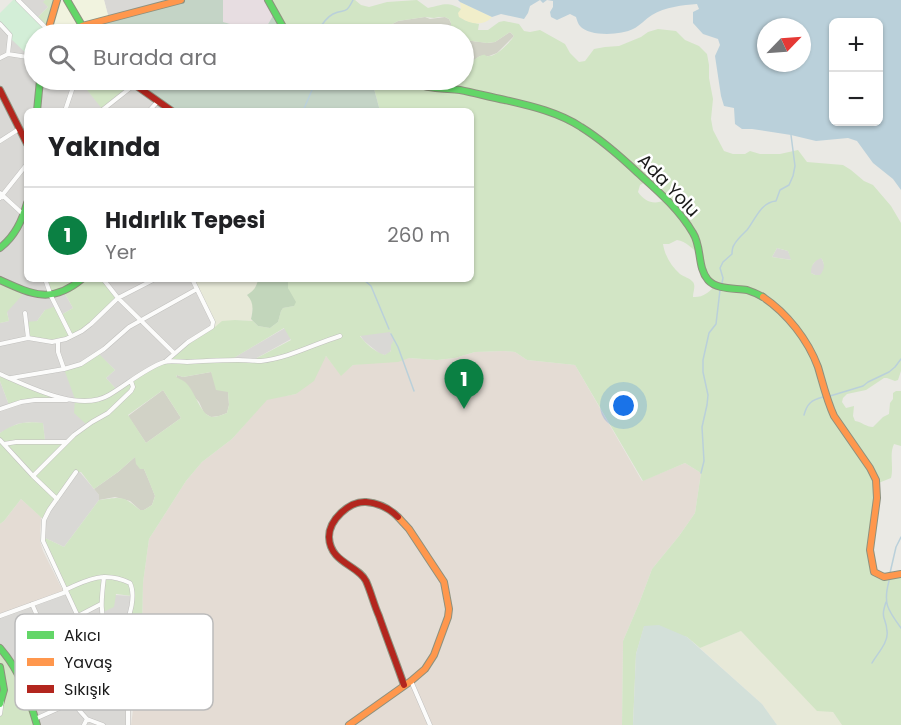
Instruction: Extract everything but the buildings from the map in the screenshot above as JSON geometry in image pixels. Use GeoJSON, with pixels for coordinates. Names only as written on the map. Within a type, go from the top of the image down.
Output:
{"type":"FeatureCollection","features":[{"type":"Feature","properties":{"kind":"street"},"geometry":{"type":"LineString","coordinates":[[18,0],[40,24]]}},
{"type":"Feature","properties":{"kind":"street"},"geometry":{"type":"LineString","coordinates":[[49,24],[56,2],[61,0],[68,1],[81,24]]}},
{"type":"Feature","properties":{"kind":"street"},"geometry":{"type":"LineString","coordinates":[[104,24],[181,0]]}},
{"type":"Feature","properties":{"kind":"street"},"geometry":{"type":"LineString","coordinates":[[268,0],[281,24]]}},
{"type":"Feature","properties":{"kind":"street"},"geometry":{"type":"LineString","coordinates":[[0,24],[10,35],[8,54]]}},
{"type":"Feature","properties":{"kind":"street"},"geometry":{"type":"LineString","coordinates":[[0,58],[8,54],[24,56]]}},
{"type":"Feature","properties":{"kind":"street"},"geometry":{"type":"LineString","coordinates":[[0,90],[3,103],[24,138]]}},
{"type":"Feature","properties":{"kind":"street"},"geometry":{"type":"LineString","coordinates":[[37,108],[39,90]]}},
{"type":"Feature","properties":{"kind":"street"},"geometry":{"type":"LineString","coordinates":[[66,108],[72,90]]}},
{"type":"Feature","properties":{"kind":"street"},"geometry":{"type":"LineString","coordinates":[[105,108],[127,90]]}},
{"type":"Feature","properties":{"kind":"street"},"geometry":{"type":"LineString","coordinates":[[143,90],[168,108]]}},
{"type":"Feature","properties":{"kind":"street","name":"Ada Yolu"},"geometry":{"type":"LineString","coordinates":[[463,90],[539,108],[561,116],[585,129],[611,148],[647,181],[685,221],[698,240],[704,272],[709,281],[720,286],[752,292],[781,310],[809,349],[819,370],[834,415],[874,478],[877,496],[870,546],[874,572],[885,578],[901,574]]}},
{"type":"Feature","properties":{"kind":"street"},"geometry":{"type":"LineString","coordinates":[[152,108],[158,101]]}},
{"type":"Feature","properties":{"kind":"street"},"geometry":{"type":"LineString","coordinates":[[0,141],[19,129],[24,129]]}},
{"type":"Feature","properties":{"kind":"street"},"geometry":{"type":"LineString","coordinates":[[0,248],[15,234],[24,215],[1,195],[24,168]]}},
{"type":"Feature","properties":{"kind":"street"},"geometry":{"type":"LineString","coordinates":[[0,280],[29,292],[51,296],[71,288],[78,282]]}},
{"type":"Feature","properties":{"kind":"street"},"geometry":{"type":"LineString","coordinates":[[46,282],[72,336]]}},
{"type":"Feature","properties":{"kind":"street"},"geometry":{"type":"LineString","coordinates":[[105,282],[118,298],[174,353]]}},
{"type":"Feature","properties":{"kind":"street"},"geometry":{"type":"LineString","coordinates":[[0,344],[28,338],[58,342],[91,324],[118,298],[149,282]]}},
{"type":"Feature","properties":{"kind":"street"},"geometry":{"type":"LineString","coordinates":[[1,374],[48,394],[91,401],[105,398],[165,362],[188,342],[212,327],[213,322],[193,282]]}},
{"type":"Feature","properties":{"kind":"street"},"geometry":{"type":"LineString","coordinates":[[10,378],[81,364],[129,327],[197,290]]}},
{"type":"Feature","properties":{"kind":"street"},"geometry":{"type":"LineString","coordinates":[[25,314],[28,338]]}},
{"type":"Feature","properties":{"kind":"street"},"geometry":{"type":"LineString","coordinates":[[165,362],[260,361],[309,349],[340,336]]}},
{"type":"Feature","properties":{"kind":"street"},"geometry":{"type":"LineString","coordinates":[[58,342],[58,352],[64,369]]}},
{"type":"Feature","properties":{"kind":"street"},"geometry":{"type":"LineString","coordinates":[[33,476],[66,442],[108,413],[131,391],[133,387],[131,381]]}},
{"type":"Feature","properties":{"kind":"street"},"geometry":{"type":"LineString","coordinates":[[0,409],[35,400],[72,399]]}},
{"type":"Feature","properties":{"kind":"street"},"geometry":{"type":"LineString","coordinates":[[2,442],[66,442]]}},
{"type":"Feature","properties":{"kind":"street"},"geometry":{"type":"LineString","coordinates":[[2,442],[57,499]]}},
{"type":"Feature","properties":{"kind":"street"},"geometry":{"type":"LineString","coordinates":[[76,472],[71,476],[44,520],[43,541],[77,614]]}},
{"type":"Feature","properties":{"kind":"street"},"geometry":{"type":"LineString","coordinates":[[349,725],[408,683],[425,669],[434,655],[448,616],[444,582],[409,529],[394,513],[383,506],[362,502],[353,504],[333,523],[329,536],[332,547],[338,558],[365,579],[408,683],[430,725]]}},
{"type":"Feature","properties":{"kind":"street"},"geometry":{"type":"LineString","coordinates":[[0,616],[66,591],[86,580],[99,577],[120,578],[130,583],[132,588],[130,614]]}},
{"type":"Feature","properties":{"kind":"street"},"geometry":{"type":"LineString","coordinates":[[102,614],[104,577]]}},
{"type":"Feature","properties":{"kind":"street"},"geometry":{"type":"LineString","coordinates":[[32,604],[36,614]]}},
{"type":"Feature","properties":{"kind":"street"},"geometry":{"type":"LineString","coordinates":[[82,614],[101,604]]}},
{"type":"Feature","properties":{"kind":"street"},"geometry":{"type":"LineString","coordinates":[[0,648],[15,668]]}},
{"type":"Feature","properties":{"kind":"street"},"geometry":{"type":"LineString","coordinates":[[0,667],[5,691],[0,714]]}},
{"type":"Feature","properties":{"kind":"street"},"geometry":{"type":"LineString","coordinates":[[36,722],[58,710]]}},
{"type":"Feature","properties":{"kind":"street"},"geometry":{"type":"LineString","coordinates":[[79,710],[87,719],[103,725]]}},
{"type":"Feature","properties":{"kind":"street"},"geometry":{"type":"LineString","coordinates":[[84,725],[87,719]]}},
{"type":"Feature","properties":{"kind":"shaded area"},"geometry":{"type":"Polygon","coordinates":[[[13,0],[18,0],[42,24],[24,24],[24,51],[0,24],[0,13],[13,0]]]}},
{"type":"Feature","properties":{"kind":"shaded area"},"geometry":{"type":"Polygon","coordinates":[[[18,0],[45,0],[48,7],[36,19],[18,0]]]}},
{"type":"Feature","properties":{"kind":"shaded area"},"geometry":{"type":"Polygon","coordinates":[[[67,0],[104,0],[109,19],[102,24],[50,24],[58,2],[68,2],[67,0]]]}},
{"type":"Feature","properties":{"kind":"shaded area"},"geometry":{"type":"Polygon","coordinates":[[[104,0],[176,0],[109,19],[104,0]]]}},
{"type":"Feature","properties":{"kind":"shaded area"},"geometry":{"type":"Polygon","coordinates":[[[181,0],[223,0],[223,22],[230,24],[90,24],[181,0]]]}},
{"type":"Feature","properties":{"kind":"shaded area"},"geometry":{"type":"Polygon","coordinates":[[[223,0],[268,0],[275,12],[268,24],[223,22],[223,0]]]}},
{"type":"Feature","properties":{"kind":"shaded area"},"geometry":{"type":"Polygon","coordinates":[[[275,12],[282,24],[268,24],[275,12]]]}},
{"type":"Feature","properties":{"kind":"shaded area"},"geometry":{"type":"Polygon","coordinates":[[[445,17],[451,24],[392,24],[398,21],[445,17]]]}},
{"type":"Feature","properties":{"kind":"shaded area"},"geometry":{"type":"Polygon","coordinates":[[[0,24],[24,48],[24,90],[87,90],[102,108],[24,108],[24,129],[20,130],[24,138],[24,282],[49,282],[64,292],[73,308],[61,315],[45,310],[37,321],[52,342],[101,282],[193,282],[213,322],[212,327],[165,362],[117,390],[106,378],[115,370],[98,354],[87,425],[66,442],[45,442],[43,423],[17,424],[0,433],[0,381],[9,405],[58,397],[0,375],[0,323],[9,321],[0,280],[0,24]]]}},
{"type":"Feature","properties":{"kind":"shaded area"},"geometry":{"type":"Polygon","coordinates":[[[510,32],[514,36],[497,53],[480,56],[474,60],[474,41],[495,42],[510,32]]]}},
{"type":"Feature","properties":{"kind":"shaded area"},"geometry":{"type":"Polygon","coordinates":[[[127,90],[143,90],[168,108],[104,108],[127,90]]]}},
{"type":"Feature","properties":{"kind":"shaded area"},"geometry":{"type":"Polygon","coordinates":[[[142,90],[374,90],[379,108],[168,108],[142,90]]]}},
{"type":"Feature","properties":{"kind":"shaded area"},"geometry":{"type":"Polygon","coordinates":[[[777,248],[788,251],[792,260],[772,257],[777,248]]]}},
{"type":"Feature","properties":{"kind":"shaded area"},"geometry":{"type":"Polygon","coordinates":[[[821,257],[824,271],[821,275],[815,275],[811,273],[811,267],[821,257]]]}},
{"type":"Feature","properties":{"kind":"shaded area"},"geometry":{"type":"Polygon","coordinates":[[[193,282],[258,282],[254,290],[247,295],[253,305],[251,319],[253,321],[235,320],[215,327],[212,326],[213,322],[193,282]]]}},
{"type":"Feature","properties":{"kind":"shaded area"},"geometry":{"type":"Polygon","coordinates":[[[257,282],[288,282],[288,288],[296,302],[294,306],[283,308],[278,322],[270,328],[258,326],[251,319],[251,300],[247,295],[257,282]]]}},
{"type":"Feature","properties":{"kind":"shaded area"},"geometry":{"type":"Polygon","coordinates":[[[285,328],[291,339],[253,360],[230,360],[285,328]]]}},
{"type":"Feature","properties":{"kind":"shaded area"},"geometry":{"type":"Polygon","coordinates":[[[390,331],[395,342],[389,354],[385,355],[380,354],[360,335],[390,331]]]}},
{"type":"Feature","properties":{"kind":"shaded area"},"geometry":{"type":"Polygon","coordinates":[[[475,352],[515,352],[527,360],[575,365],[642,481],[685,463],[701,473],[695,513],[652,569],[623,641],[622,725],[131,725],[133,710],[213,710],[213,614],[142,614],[143,583],[149,539],[186,481],[202,462],[232,439],[267,399],[296,394],[326,356],[341,375],[353,365],[409,358],[437,360],[475,352]]]}},
{"type":"Feature","properties":{"kind":"shaded area"},"geometry":{"type":"Polygon","coordinates":[[[211,372],[228,391],[229,405],[227,413],[211,417],[204,413],[199,402],[176,378],[177,375],[183,377],[211,372]]]}},
{"type":"Feature","properties":{"kind":"shaded area"},"geometry":{"type":"Polygon","coordinates":[[[163,390],[181,418],[146,443],[128,416],[163,390]]]}},
{"type":"Feature","properties":{"kind":"shaded area"},"geometry":{"type":"Polygon","coordinates":[[[136,456],[155,496],[152,505],[140,510],[130,501],[115,497],[99,500],[99,495],[94,489],[136,456]]]}},
{"type":"Feature","properties":{"kind":"shaded area"},"geometry":{"type":"Polygon","coordinates":[[[79,471],[99,495],[99,500],[64,547],[43,537],[44,520],[76,472],[79,471]]]}},
{"type":"Feature","properties":{"kind":"shaded area"},"geometry":{"type":"Polygon","coordinates":[[[21,499],[41,517],[40,541],[43,551],[64,593],[0,616],[0,524],[21,499]]]}},
{"type":"Feature","properties":{"kind":"shaded area"},"geometry":{"type":"Polygon","coordinates":[[[66,592],[132,596],[130,614],[15,614],[15,679],[0,648],[0,616],[66,592]]]}},
{"type":"Feature","properties":{"kind":"shaded area"},"geometry":{"type":"Polygon","coordinates":[[[659,625],[687,637],[762,704],[777,725],[633,725],[636,654],[644,626],[659,625]]]}},
{"type":"Feature","properties":{"kind":"shaded area"},"geometry":{"type":"Polygon","coordinates":[[[741,631],[817,710],[833,712],[842,725],[777,725],[762,704],[700,648],[741,631]]]}},
{"type":"Feature","properties":{"kind":"shaded area"},"geometry":{"type":"Polygon","coordinates":[[[30,710],[127,710],[128,725],[37,725],[30,710]]]}},
{"type":"Feature","properties":{"kind":"green space"},"geometry":{"type":"Polygon","coordinates":[[[57,0],[50,24],[41,24],[36,19],[48,7],[43,2],[57,0]]]}},
{"type":"Feature","properties":{"kind":"green space"},"geometry":{"type":"Polygon","coordinates":[[[268,0],[355,0],[369,7],[387,2],[417,0],[428,8],[445,4],[452,5],[461,9],[464,20],[479,24],[478,30],[488,30],[504,21],[519,24],[524,31],[540,30],[565,44],[579,62],[585,61],[594,49],[619,46],[658,29],[676,31],[685,40],[699,46],[707,54],[713,99],[711,119],[713,130],[724,151],[733,154],[745,154],[750,151],[760,154],[780,154],[798,150],[807,162],[843,165],[873,185],[891,206],[901,223],[901,371],[898,380],[884,378],[866,390],[847,394],[842,402],[846,408],[854,406],[855,421],[873,427],[889,414],[893,393],[901,391],[901,446],[894,444],[891,478],[876,484],[871,530],[873,568],[880,577],[901,574],[901,725],[842,725],[833,712],[817,711],[741,631],[700,648],[687,637],[644,627],[636,654],[633,725],[622,725],[623,641],[652,569],[695,513],[701,473],[685,463],[643,481],[575,365],[527,360],[515,352],[475,352],[437,360],[409,358],[398,362],[353,365],[341,376],[326,356],[314,381],[296,394],[267,400],[232,439],[202,462],[186,481],[149,539],[143,583],[142,614],[128,614],[132,596],[116,594],[114,607],[101,613],[101,605],[77,614],[43,537],[64,547],[99,500],[121,498],[140,510],[152,505],[155,496],[144,469],[140,469],[136,464],[135,457],[94,489],[81,472],[76,472],[44,520],[21,499],[0,524],[0,433],[20,424],[43,423],[45,441],[66,442],[87,425],[74,413],[75,399],[64,369],[73,367],[98,353],[115,370],[106,378],[117,390],[165,362],[180,348],[222,321],[253,321],[258,326],[270,328],[278,322],[283,308],[294,306],[288,282],[474,282],[474,108],[379,108],[374,90],[474,90],[474,60],[480,56],[497,53],[514,36],[510,32],[495,42],[487,43],[474,41],[474,24],[451,24],[445,17],[398,21],[392,24],[281,24],[268,0]],[[647,181],[640,185],[638,192],[650,202],[665,200],[647,181]],[[680,241],[663,244],[667,257],[680,274],[693,282],[693,297],[703,295],[713,288],[715,285],[709,281],[701,255],[680,241]],[[777,248],[772,257],[791,260],[788,251],[777,248]],[[821,258],[816,260],[812,266],[811,273],[815,275],[820,275],[823,271],[824,264],[821,258]],[[284,328],[232,359],[253,360],[291,340],[284,328]],[[390,332],[360,336],[374,350],[385,355],[391,351],[394,340],[390,332]],[[211,372],[183,377],[177,375],[176,377],[189,386],[204,412],[212,417],[227,413],[228,392],[216,390],[211,372]],[[163,390],[128,415],[146,443],[181,418],[163,390]]]}},
{"type":"Feature","properties":{"kind":"green space"},"geometry":{"type":"Polygon","coordinates":[[[87,90],[128,90],[105,108],[101,108],[87,90]]]}},
{"type":"Feature","properties":{"kind":"green space"},"geometry":{"type":"Polygon","coordinates":[[[0,280],[26,291],[7,312],[9,321],[0,323],[0,280]]]}},
{"type":"Feature","properties":{"kind":"green space"},"geometry":{"type":"Polygon","coordinates":[[[46,282],[105,282],[118,298],[91,324],[58,342],[28,338],[26,322],[37,321],[45,310],[56,306],[61,315],[73,308],[64,292],[51,296],[46,282]]]}},
{"type":"Feature","properties":{"kind":"green space"},"geometry":{"type":"Polygon","coordinates":[[[0,375],[32,388],[72,399],[35,400],[9,405],[0,375]]]}},
{"type":"Feature","properties":{"kind":"green space"},"geometry":{"type":"Polygon","coordinates":[[[0,648],[15,669],[15,710],[32,710],[37,725],[0,725],[0,648]]]}},
{"type":"Feature","properties":{"kind":"sand"},"geometry":{"type":"Polygon","coordinates":[[[460,2],[492,17],[481,23],[472,23],[463,19],[458,13],[461,9],[460,2]]]}},
{"type":"Feature","properties":{"kind":"water"},"geometry":{"type":"Polygon","coordinates":[[[458,0],[540,0],[530,6],[524,19],[501,14],[492,17],[458,0]]]}},
{"type":"Feature","properties":{"kind":"water"},"geometry":{"type":"Polygon","coordinates":[[[547,0],[901,0],[901,190],[893,179],[873,163],[857,141],[848,138],[816,141],[791,135],[742,129],[735,124],[734,108],[724,106],[721,96],[715,56],[720,45],[718,39],[703,34],[693,23],[693,12],[699,9],[697,4],[663,10],[633,29],[606,34],[584,30],[576,17],[570,14],[557,20],[551,17],[550,12],[553,1],[547,0]]]}},
{"type":"Feature","properties":{"kind":"waterway"},"geometry":{"type":"LineString","coordinates":[[322,24],[333,14],[346,10],[353,0]]}},
{"type":"Feature","properties":{"kind":"waterway"},"geometry":{"type":"LineString","coordinates":[[304,108],[312,90]]}},
{"type":"Feature","properties":{"kind":"waterway"},"geometry":{"type":"LineString","coordinates":[[722,283],[720,268],[732,254],[735,243],[762,208],[776,201],[780,190],[789,185],[795,166],[791,135]]}},
{"type":"Feature","properties":{"kind":"waterway"},"geometry":{"type":"LineString","coordinates":[[366,282],[371,286],[389,329]]}},
{"type":"Feature","properties":{"kind":"waterway"},"geometry":{"type":"LineString","coordinates":[[701,473],[704,461],[702,427],[708,395],[703,360],[709,333],[716,324],[720,290]]}},
{"type":"Feature","properties":{"kind":"waterway"},"geometry":{"type":"LineString","coordinates":[[391,334],[414,391]]}},
{"type":"Feature","properties":{"kind":"waterway"},"geometry":{"type":"LineString","coordinates":[[830,396],[863,386],[889,372],[901,359]]}},
{"type":"Feature","properties":{"kind":"waterway"},"geometry":{"type":"LineString","coordinates":[[804,415],[810,403],[823,397]]}},
{"type":"Feature","properties":{"kind":"waterway"},"geometry":{"type":"LineString","coordinates":[[890,573],[896,547],[901,537]]}},
{"type":"Feature","properties":{"kind":"waterway"},"geometry":{"type":"LineString","coordinates":[[889,581],[886,601],[892,616],[901,628]]}},
{"type":"Feature","properties":{"kind":"waterway"},"geometry":{"type":"LineString","coordinates":[[872,663],[887,635],[883,615],[886,602]]}},
{"type":"Feature","properties":{"kind":"traffic: fast"},"geometry":{"type":"LineString","coordinates":[[67,0],[81,24]]}},
{"type":"Feature","properties":{"kind":"traffic: fast"},"geometry":{"type":"LineString","coordinates":[[268,0],[281,24]]}},
{"type":"Feature","properties":{"kind":"traffic: fast"},"geometry":{"type":"LineString","coordinates":[[37,108],[39,90]]}},
{"type":"Feature","properties":{"kind":"traffic: fast"},"geometry":{"type":"LineString","coordinates":[[460,90],[554,113],[581,127],[624,160],[675,208],[696,239],[702,269],[708,280],[721,287],[747,290],[763,297]]}},
{"type":"Feature","properties":{"kind":"traffic: fast"},"geometry":{"type":"LineString","coordinates":[[0,248],[17,228],[24,213]]}},
{"type":"Feature","properties":{"kind":"traffic: fast"},"geometry":{"type":"LineString","coordinates":[[0,280],[23,290],[42,294],[61,292],[78,282]]}},
{"type":"Feature","properties":{"kind":"traffic: fast"},"geometry":{"type":"LineString","coordinates":[[0,648],[15,670]]}},
{"type":"Feature","properties":{"kind":"traffic: fast"},"geometry":{"type":"LineString","coordinates":[[0,667],[4,690],[0,704]]}},
{"type":"Feature","properties":{"kind":"traffic: fast"},"geometry":{"type":"LineString","coordinates":[[33,710],[37,725]]}},
{"type":"Feature","properties":{"kind":"traffic: slow"},"geometry":{"type":"LineString","coordinates":[[50,24],[57,0]]}},
{"type":"Feature","properties":{"kind":"traffic: slow"},"geometry":{"type":"LineString","coordinates":[[90,24],[181,0]]}},
{"type":"Feature","properties":{"kind":"traffic: slow"},"geometry":{"type":"LineString","coordinates":[[763,297],[772,303],[803,337],[818,367],[834,416],[876,480],[877,498],[870,550],[874,572],[884,577],[901,574]]}},
{"type":"Feature","properties":{"kind":"traffic: slow"},"geometry":{"type":"LineString","coordinates":[[349,725],[425,669],[434,655],[448,617],[449,609],[444,582],[409,529],[398,517]]}},
{"type":"Feature","properties":{"kind":"traffic: jam"},"geometry":{"type":"LineString","coordinates":[[0,90],[24,138]]}},
{"type":"Feature","properties":{"kind":"traffic: jam"},"geometry":{"type":"LineString","coordinates":[[142,90],[168,108]]}},
{"type":"Feature","properties":{"kind":"traffic: jam"},"geometry":{"type":"LineString","coordinates":[[398,517],[379,505],[366,502],[353,505],[336,518],[329,537],[334,553],[366,581],[404,685]]}},
{"type":"Feature","properties":{"kind":"place","name":"Hıdırlık Tepesi"},"geometry":{"type":"Point","coordinates":[464,409]}}]}
